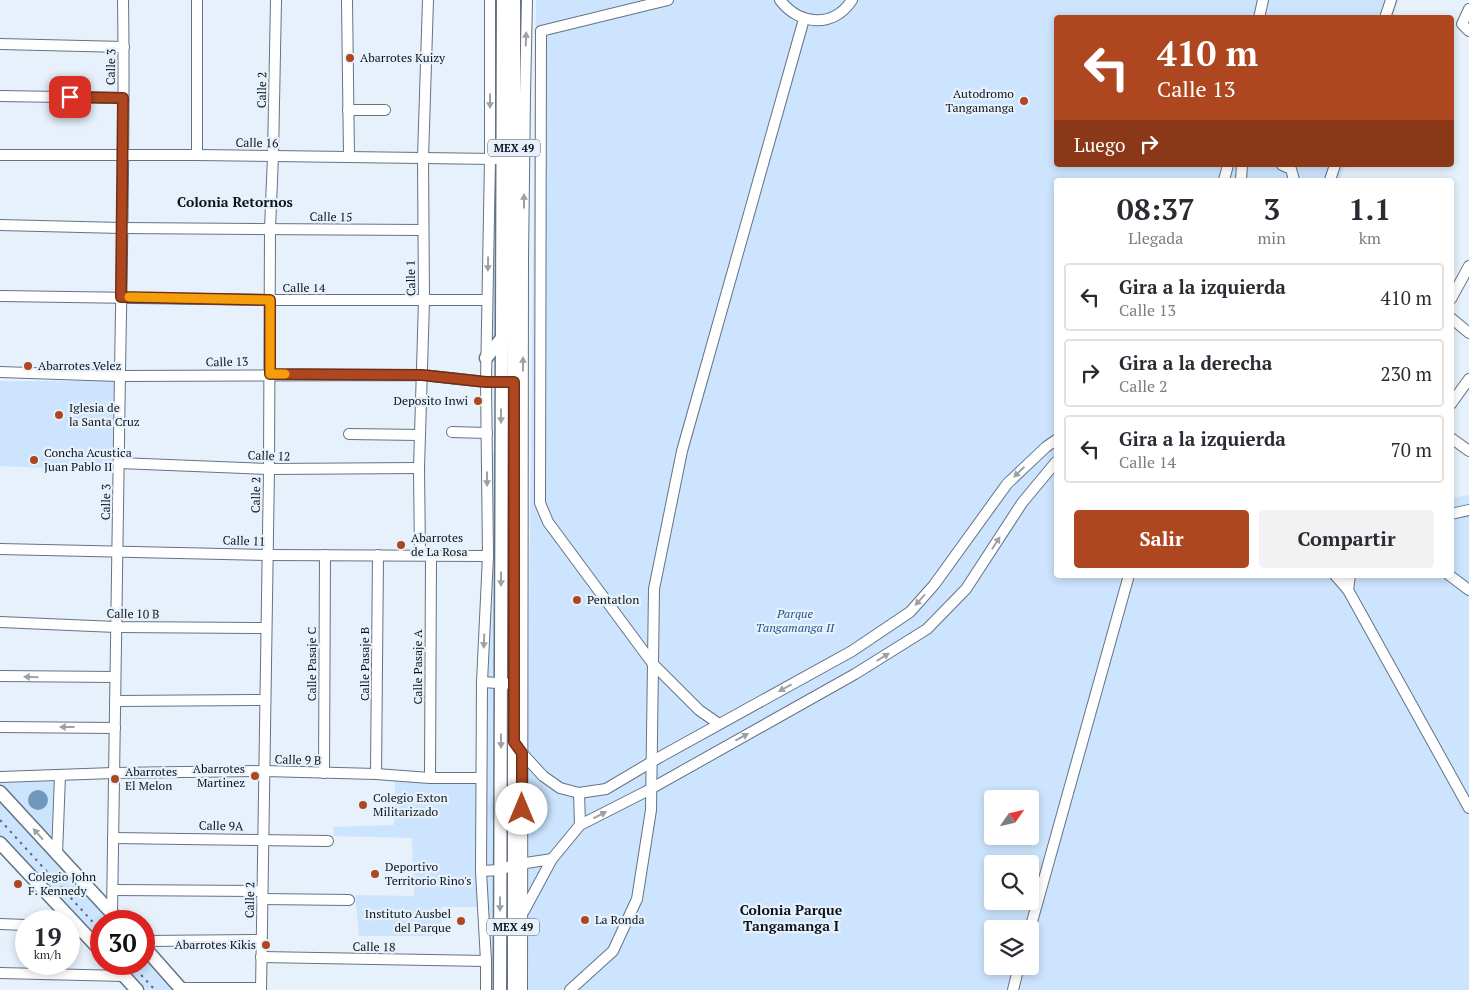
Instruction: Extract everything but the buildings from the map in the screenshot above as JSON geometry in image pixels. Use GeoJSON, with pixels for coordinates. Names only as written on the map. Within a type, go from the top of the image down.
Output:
{"type":"FeatureCollection","features":[{"type":"Feature","properties":{"kind":"main road","name":"MEX 49"},"geometry":{"type":"LineString","coordinates":[[503,0],[503,38],[514,75]]}},
{"type":"Feature","properties":{"kind":"main road","name":"MEX 49"},"geometry":{"type":"LineString","coordinates":[[508,382],[513,220],[509,159],[514,75],[514,0]]}},
{"type":"Feature","properties":{"kind":"main road","name":"MEX 49"},"geometry":{"type":"LineString","coordinates":[[513,220],[502,338],[508,382],[513,448],[514,742],[518,940],[514,990]]}},
{"type":"Feature","properties":{"kind":"main road"},"geometry":{"type":"LineString","coordinates":[[486,358],[502,338]]}},
{"type":"Feature","properties":{"kind":"main road","name":"MEX 49"},"geometry":{"type":"LineString","coordinates":[[500,990],[501,684],[513,448]]}},
{"type":"Feature","properties":{"kind":"main road"},"geometry":{"type":"LineString","coordinates":[[0,792],[109,910]]}},
{"type":"Feature","properties":{"kind":"main road"},"geometry":{"type":"LineString","coordinates":[[0,843],[60,910]]}},
{"type":"Feature","properties":{"kind":"main road"},"geometry":{"type":"LineString","coordinates":[[80,932],[90,941]]}},
{"type":"Feature","properties":{"kind":"main road"},"geometry":{"type":"LineString","coordinates":[[155,959],[182,989]]}},
{"type":"Feature","properties":{"kind":"main road"},"geometry":{"type":"LineString","coordinates":[[125,976],[137,990]]}},
{"type":"Feature","properties":{"kind":"street","name":"Calle 3"},"geometry":{"type":"LineString","coordinates":[[115,910],[113,890],[113,772],[119,462],[123,0]]}},
{"type":"Feature","properties":{"kind":"street"},"geometry":{"type":"LineString","coordinates":[[197,0],[197,154]]}},
{"type":"Feature","properties":{"kind":"street","name":"Calle 2"},"geometry":{"type":"LineString","coordinates":[[261,989],[269,469],[270,229],[276,0]]}},
{"type":"Feature","properties":{"kind":"street"},"geometry":{"type":"LineString","coordinates":[[346,0],[349,157]]}},
{"type":"Feature","properties":{"kind":"street","name":"Calle 1"},"geometry":{"type":"LineString","coordinates":[[420,555],[419,435],[424,301],[423,158],[428,0]]}},
{"type":"Feature","properties":{"kind":"street"},"geometry":{"type":"LineString","coordinates":[[486,990],[481,871],[482,682],[488,556],[486,358],[490,159],[490,0]]}},
{"type":"Feature","properties":{"kind":"street"},"geometry":{"type":"LineString","coordinates":[[523,914],[517,864],[522,753],[513,448],[513,220],[514,75],[528,0]]}},
{"type":"Feature","properties":{"kind":"street"},"geometry":{"type":"LineString","coordinates":[[668,0],[541,31],[540,503],[548,522],[653,664],[699,710],[719,724]]}},
{"type":"Feature","properties":{"kind":"street"},"geometry":{"type":"LineString","coordinates":[[780,0],[786,8],[804,19],[820,20],[832,17],[842,11],[852,0]]}},
{"type":"Feature","properties":{"kind":"street"},"geometry":{"type":"LineString","coordinates":[[1260,15],[1263,0]]}},
{"type":"Feature","properties":{"kind":"street"},"geometry":{"type":"LineString","coordinates":[[1386,15],[1391,0]]}},
{"type":"Feature","properties":{"kind":"street"},"geometry":{"type":"LineString","coordinates":[[570,990],[613,951],[637,899],[651,810],[654,589],[682,451],[804,19]]}},
{"type":"Feature","properties":{"kind":"street"},"geometry":{"type":"LineString","coordinates":[[490,38],[503,38]]}},
{"type":"Feature","properties":{"kind":"street"},"geometry":{"type":"LineString","coordinates":[[0,44],[124,47]]}},
{"type":"Feature","properties":{"kind":"street"},"geometry":{"type":"LineString","coordinates":[[490,74],[514,75]]}},
{"type":"Feature","properties":{"kind":"street"},"geometry":{"type":"LineString","coordinates":[[0,96],[123,98]]}},
{"type":"Feature","properties":{"kind":"street"},"geometry":{"type":"LineString","coordinates":[[348,110],[385,110]]}},
{"type":"Feature","properties":{"kind":"street","name":"Calle 16"},"geometry":{"type":"LineString","coordinates":[[0,155],[197,154],[509,159]]}},
{"type":"Feature","properties":{"kind":"street"},"geometry":{"type":"LineString","coordinates":[[1286,167],[1291,169],[1293,178]]}},
{"type":"Feature","properties":{"kind":"street"},"geometry":{"type":"LineString","coordinates":[[489,218],[513,220]]}},
{"type":"Feature","properties":{"kind":"street","name":"Calle 15"},"geometry":{"type":"LineString","coordinates":[[0,225],[121,228],[423,230]]}},
{"type":"Feature","properties":{"kind":"street"},"geometry":{"type":"LineString","coordinates":[[1454,294],[1469,266]]}},
{"type":"Feature","properties":{"kind":"street","name":"Calle 14"},"geometry":{"type":"LineString","coordinates":[[0,296],[270,300],[487,300]]}},
{"type":"Feature","properties":{"kind":"street"},"geometry":{"type":"LineString","coordinates":[[1454,320],[1469,333]]}},
{"type":"Feature","properties":{"kind":"street","name":"Calle 13"},"geometry":{"type":"LineString","coordinates":[[0,372],[120,376],[270,374],[422,375],[486,382],[508,382]]}},
{"type":"Feature","properties":{"kind":"street"},"geometry":{"type":"LineString","coordinates":[[1454,400],[1469,379]]}},
{"type":"Feature","properties":{"kind":"street"},"geometry":{"type":"LineString","coordinates":[[452,432],[487,433]]}},
{"type":"Feature","properties":{"kind":"street"},"geometry":{"type":"LineString","coordinates":[[349,434],[419,435]]}},
{"type":"Feature","properties":{"kind":"street"},"geometry":{"type":"LineString","coordinates":[[1454,440],[1469,451]]}},
{"type":"Feature","properties":{"kind":"street"},"geometry":{"type":"LineString","coordinates":[[514,742],[543,776],[560,788],[579,793],[606,789],[852,651],[910,612],[934,586],[1007,484],[1054,441]]}},
{"type":"Feature","properties":{"kind":"street"},"geometry":{"type":"LineString","coordinates":[[487,448],[513,448]]}},
{"type":"Feature","properties":{"kind":"street","name":"Calle 12"},"geometry":{"type":"LineString","coordinates":[[119,462],[269,469],[419,468]]}},
{"type":"Feature","properties":{"kind":"street"},"geometry":{"type":"LineString","coordinates":[[522,990],[518,940],[523,914],[552,860],[580,825],[855,674],[927,630],[966,589],[1022,503],[1054,464]]}},
{"type":"Feature","properties":{"kind":"street"},"geometry":{"type":"LineString","coordinates":[[1454,513],[1469,510]]}},
{"type":"Feature","properties":{"kind":"street","name":"Calle 11"},"geometry":{"type":"LineString","coordinates":[[0,549],[117,550],[267,555],[488,556]]}},
{"type":"Feature","properties":{"kind":"street","name":"Calle Pasaje C"},"geometry":{"type":"LineString","coordinates":[[324,773],[325,555]]}},
{"type":"Feature","properties":{"kind":"street","name":"Calle Pasaje B"},"geometry":{"type":"LineString","coordinates":[[376,774],[378,555]]}},
{"type":"Feature","properties":{"kind":"street","name":"Calle Pasaje A"},"geometry":{"type":"LineString","coordinates":[[430,778],[431,557]]}},
{"type":"Feature","properties":{"kind":"street"},"geometry":{"type":"LineString","coordinates":[[1033,920],[1128,578]]}},
{"type":"Feature","properties":{"kind":"street"},"geometry":{"type":"LineString","coordinates":[[1338,578],[1348,590],[1469,808]]}},
{"type":"Feature","properties":{"kind":"street"},"geometry":{"type":"LineString","coordinates":[[1348,590],[1350,578]]}},
{"type":"Feature","properties":{"kind":"street"},"geometry":{"type":"LineString","coordinates":[[1453,578],[1469,590]]}},
{"type":"Feature","properties":{"kind":"street","name":"Calle 10 B"},"geometry":{"type":"LineString","coordinates":[[0,622],[116,627],[266,628]]}},
{"type":"Feature","properties":{"kind":"street"},"geometry":{"type":"LineString","coordinates":[[0,676],[115,677]]}},
{"type":"Feature","properties":{"kind":"street"},"geometry":{"type":"LineString","coordinates":[[482,682],[514,684]]}},
{"type":"Feature","properties":{"kind":"street"},"geometry":{"type":"LineString","coordinates":[[115,700],[265,700]]}},
{"type":"Feature","properties":{"kind":"street"},"geometry":{"type":"LineString","coordinates":[[0,727],[115,728]]}},
{"type":"Feature","properties":{"kind":"street","name":"Calle 9 B"},"geometry":{"type":"LineString","coordinates":[[0,777],[113,772],[265,771],[376,774],[430,778],[482,778]]}},
{"type":"Feature","properties":{"kind":"street"},"geometry":{"type":"LineString","coordinates":[[57,855],[60,775]]}},
{"type":"Feature","properties":{"kind":"street"},"geometry":{"type":"LineString","coordinates":[[579,793],[580,825]]}},
{"type":"Feature","properties":{"kind":"street","name":"Calle 9A"},"geometry":{"type":"LineString","coordinates":[[113,838],[328,841]]}},
{"type":"Feature","properties":{"kind":"street"},"geometry":{"type":"LineString","coordinates":[[481,871],[500,870],[517,864],[552,860]]}},
{"type":"Feature","properties":{"kind":"street"},"geometry":{"type":"LineString","coordinates":[[113,890],[349,900]]}},
{"type":"Feature","properties":{"kind":"street"},"geometry":{"type":"LineString","coordinates":[[0,924],[15,925]]}},
{"type":"Feature","properties":{"kind":"street"},"geometry":{"type":"LineString","coordinates":[[155,941],[262,940]]}},
{"type":"Feature","properties":{"kind":"street","name":"Calle 18"},"geometry":{"type":"LineString","coordinates":[[261,958],[486,961]]}},
{"type":"Feature","properties":{"kind":"street"},"geometry":{"type":"LineString","coordinates":[[0,973],[125,976]]}},
{"type":"Feature","properties":{"kind":"street"},"geometry":{"type":"LineString","coordinates":[[1013,990],[1017,975]]}},
{"type":"Feature","properties":{"kind":"street"},"geometry":{"type":"LineString","coordinates":[[182,989],[261,989]]}},
{"type":"Feature","properties":{"kind":"green space"},"geometry":{"type":"Polygon","coordinates":[[[492,0],[500,0],[498,339],[489,350],[492,0]]]}},
{"type":"Feature","properties":{"kind":"green space","name":"Parque Tangamanga II"},"geometry":{"type":"Polygon","coordinates":[[[536,0],[1399,0],[1394,15],[1054,15],[1054,167],[1344,167],[1341,178],[1054,178],[1054,578],[1454,578],[1454,498],[1469,495],[1469,990],[525,990],[536,0]]]}},
{"type":"Feature","properties":{"kind":"green space"},"geometry":{"type":"Polygon","coordinates":[[[0,381],[114,381],[115,469],[109,471],[0,466],[0,381]]]}},
{"type":"Feature","properties":{"kind":"green space"},"geometry":{"type":"Polygon","coordinates":[[[488,450],[497,451],[497,681],[486,680],[488,450]]]}},
{"type":"Feature","properties":{"kind":"green space"},"geometry":{"type":"Polygon","coordinates":[[[485,682],[497,686],[496,867],[483,868],[485,682]]]}},
{"type":"Feature","properties":{"kind":"green space"},"geometry":{"type":"Polygon","coordinates":[[[395,778],[479,780],[477,907],[441,907],[443,936],[359,936],[355,895],[414,896],[412,838],[334,836],[333,827],[394,825],[395,778]]]}},
{"type":"Feature","properties":{"kind":"green space"},"geometry":{"type":"Polygon","coordinates":[[[0,780],[57,780],[55,848],[0,789],[0,780]]]}},
{"type":"Feature","properties":{"kind":"green space"},"geometry":{"type":"Polygon","coordinates":[[[0,796],[106,910],[90,910],[90,939],[80,928],[80,910],[64,910],[0,840],[0,796]]]}},
{"type":"Feature","properties":{"kind":"green space"},"geometry":{"type":"Polygon","coordinates":[[[494,874],[496,990],[485,990],[484,875],[494,874]]]}},
{"type":"Feature","properties":{"kind":"green space"},"geometry":{"type":"Polygon","coordinates":[[[155,963],[179,990],[137,990],[123,975],[155,975],[155,963]]]}},
{"type":"Feature","properties":{"kind":"shaded area"},"geometry":{"type":"Polygon","coordinates":[[[38,790],[45,793],[48,800],[45,807],[38,810],[31,807],[28,800],[31,793],[38,790]]]}},
{"type":"Feature","properties":{"kind":"railway"},"geometry":{"type":"LineString","coordinates":[[0,820],[90,919]]}},
{"type":"Feature","properties":{"kind":"railway"},"geometry":{"type":"LineString","coordinates":[[141,975],[155,990]]}},
{"type":"Feature","properties":{"kind":"slow traffic"},"geometry":{"type":"LineString","coordinates":[[129,297],[270,300],[270,374],[285,374]]}},
{"type":"Feature","properties":{"kind":"place","name":"Abarrotes Kuizy"},"geometry":{"type":"Point","coordinates":[350,58]}},
{"type":"Feature","properties":{"kind":"place","name":"Autodromo Tangamanga"},"geometry":{"type":"Point","coordinates":[1024,101]}},
{"type":"Feature","properties":{"kind":"place","name":"Abarrotes Velez"},"geometry":{"type":"Point","coordinates":[28,366]}},
{"type":"Feature","properties":{"kind":"place","name":"Deposito Inwi"},"geometry":{"type":"Point","coordinates":[478,401]}},
{"type":"Feature","properties":{"kind":"place","name":"Iglesia de la Santa Cruz"},"geometry":{"type":"Point","coordinates":[59,415]}},
{"type":"Feature","properties":{"kind":"place","name":"Concha Acustica Juan Pablo II"},"geometry":{"type":"Point","coordinates":[34,460]}},
{"type":"Feature","properties":{"kind":"place","name":"Abarrotes de La Rosa"},"geometry":{"type":"Point","coordinates":[401,545]}},
{"type":"Feature","properties":{"kind":"place","name":"Pentatlon"},"geometry":{"type":"Point","coordinates":[577,600]}},
{"type":"Feature","properties":{"kind":"place","name":"Abarrotes Martinez"},"geometry":{"type":"Point","coordinates":[255,776]}},
{"type":"Feature","properties":{"kind":"place","name":"Abarrotes El Melon"},"geometry":{"type":"Point","coordinates":[115,779]}},
{"type":"Feature","properties":{"kind":"place","name":"Colegio Exton Militarizado"},"geometry":{"type":"Point","coordinates":[363,805]}},
{"type":"Feature","properties":{"kind":"place","name":"Deportivo Territorio Rino's"},"geometry":{"type":"Point","coordinates":[375,874]}},
{"type":"Feature","properties":{"kind":"place","name":"Colegio John F. Kennedy"},"geometry":{"type":"Point","coordinates":[18,884]}},
{"type":"Feature","properties":{"kind":"place","name":"La Ronda"},"geometry":{"type":"Point","coordinates":[585,920]}},
{"type":"Feature","properties":{"kind":"place","name":"Instituto Ausbel del Parque"},"geometry":{"type":"Point","coordinates":[461,921]}},
{"type":"Feature","properties":{"kind":"place","name":"Abarrotes Kikis"},"geometry":{"type":"Point","coordinates":[266,945]}},
{"type":"Feature","properties":{"kind":"district","name":"Colonia Retornos"},"geometry":{"type":"Point","coordinates":[235,202]}},
{"type":"Feature","properties":{"kind":"district","name":"Colonia Parque Tangamanga I"},"geometry":{"type":"Point","coordinates":[791,918]}},
{"type":"Feature","properties":{"kind":"route"},"geometry":{"type":"LineString","coordinates":[[70,97],[123,98],[121,297],[270,300],[270,374],[422,375],[486,382],[514,382],[514,742],[522,753],[522,809]]}}]}
